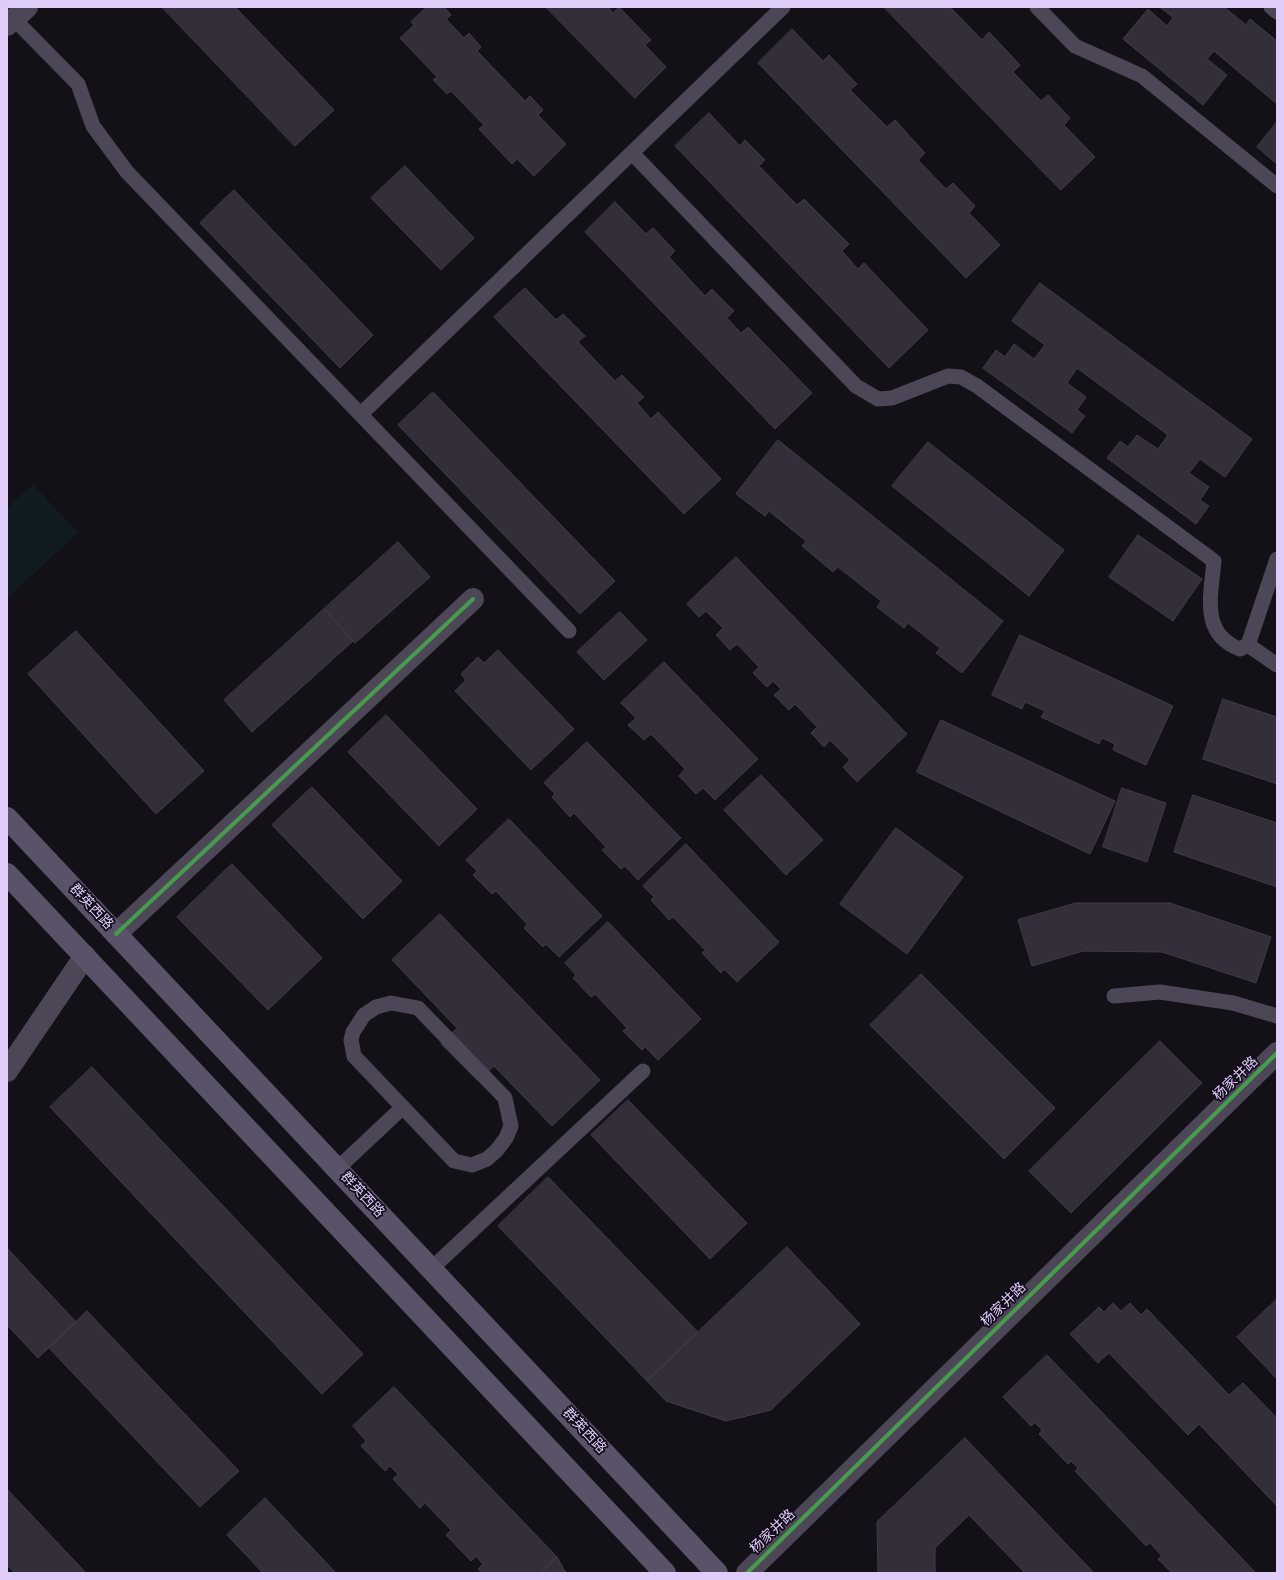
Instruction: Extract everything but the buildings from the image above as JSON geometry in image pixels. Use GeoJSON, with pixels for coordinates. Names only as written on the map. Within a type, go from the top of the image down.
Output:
{"type":"FeatureCollection","features":[{"type":"Feature","properties":{"kind":"main road","name":"群英西路"},"geometry":{"type":"LineString","coordinates":[[7,818],[717,1573]]}},
{"type":"Feature","properties":{"kind":"main road"},"geometry":{"type":"LineString","coordinates":[[7,874],[658,1571]]}},
{"type":"Feature","properties":{"kind":"street"},"geometry":{"type":"LineString","coordinates":[[116,934],[473,599]]}},
{"type":"Feature","properties":{"kind":"street"},"geometry":{"type":"LineString","coordinates":[[7,1071],[85,956]]}},
{"type":"Feature","properties":{"kind":"street","name":"杨家井路"},"geometry":{"type":"LineString","coordinates":[[747,1573],[1277,1053]]}},
{"type":"Feature","properties":{"kind":"lane"},"geometry":{"type":"LineString","coordinates":[[361,414],[783,7]]}},
{"type":"Feature","properties":{"kind":"lane"},"geometry":{"type":"LineString","coordinates":[[1037,7],[1074,46],[1142,76],[1277,186]]}},
{"type":"Feature","properties":{"kind":"lane"},"geometry":{"type":"LineString","coordinates":[[1271,7],[1277,12]]}},
{"type":"Feature","properties":{"kind":"lane"},"geometry":{"type":"LineString","coordinates":[[16,17],[78,84],[93,126],[127,172],[569,631]]}},
{"type":"Feature","properties":{"kind":"lane"},"geometry":{"type":"LineString","coordinates":[[632,153],[856,386],[878,399],[892,398],[948,376],[960,377],[972,383],[1214,561],[1210,606],[1213,625],[1218,636],[1228,644],[1240,649],[1248,645],[1277,559]]}},
{"type":"Feature","properties":{"kind":"lane"},"geometry":{"type":"LineString","coordinates":[[1248,645],[1277,665]]}},
{"type":"Feature","properties":{"kind":"lane"},"geometry":{"type":"LineString","coordinates":[[1114,996],[1160,992],[1232,1003],[1277,1016]]}},
{"type":"Feature","properties":{"kind":"lane"},"geometry":{"type":"LineString","coordinates":[[391,1004],[418,1008],[505,1098],[511,1126],[506,1138],[498,1150],[487,1159],[472,1165],[454,1160],[403,1107],[354,1056],[351,1040],[353,1032],[364,1015],[376,1007],[391,1004]]}},
{"type":"Feature","properties":{"kind":"lane"},"geometry":{"type":"LineString","coordinates":[[431,1269],[643,1071]]}},
{"type":"Feature","properties":{"kind":"lane"},"geometry":{"type":"LineString","coordinates":[[337,1169],[403,1107]]}},
{"type":"Feature","properties":{"kind":"shaded area"},"geometry":{"type":"Polygon","coordinates":[[[33,484],[78,533],[7,598],[7,508],[33,484]]]}},
{"type":"Feature","properties":{"kind":"cycle path"},"geometry":{"type":"LineString","coordinates":[[116,934],[473,599]]}},
{"type":"Feature","properties":{"kind":"cycle path"},"geometry":{"type":"LineString","coordinates":[[747,1573],[1277,1053]]}}]}
